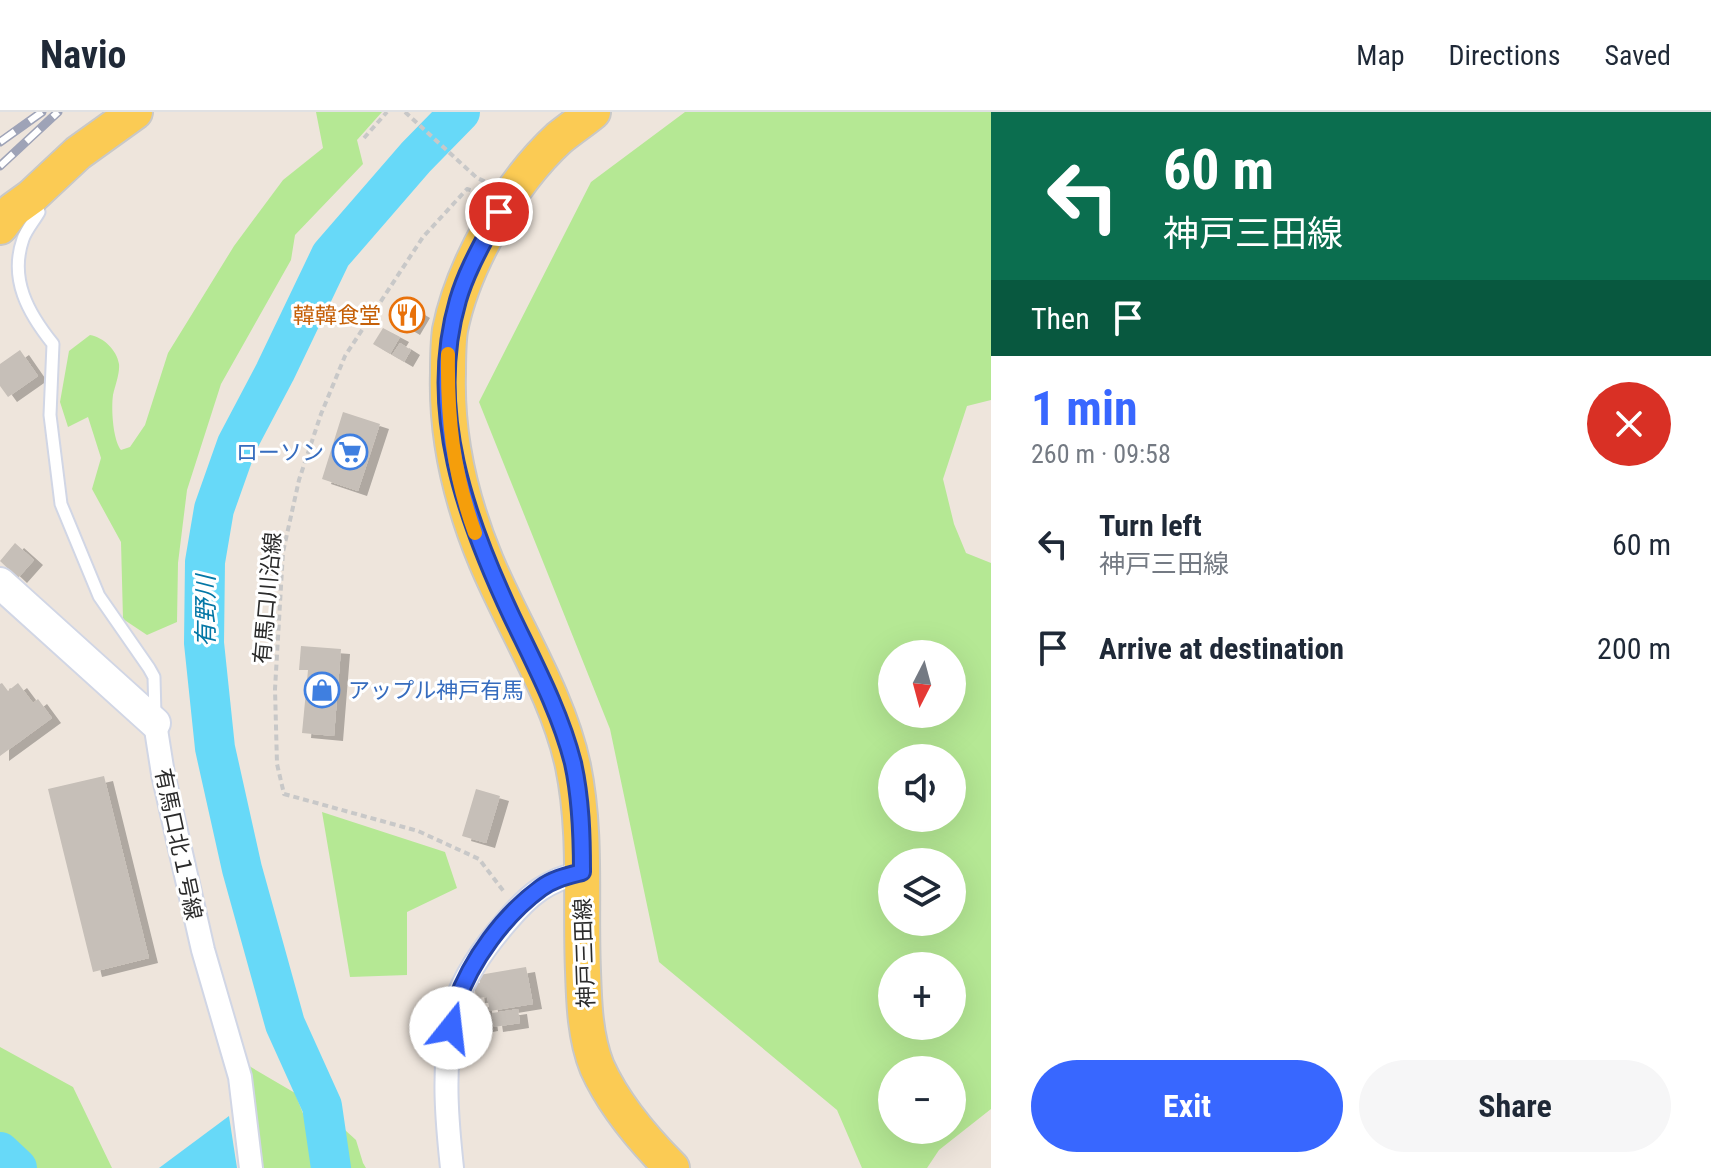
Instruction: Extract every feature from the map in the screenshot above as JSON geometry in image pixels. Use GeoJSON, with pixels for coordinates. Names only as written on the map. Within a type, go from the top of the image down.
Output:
{"type":"FeatureCollection","features":[{"type":"Feature","properties":{"kind":"main road"},"geometry":{"type":"LineString","coordinates":[[0,227],[13,210],[78,153],[135,112]]}},
{"type":"Feature","properties":{"kind":"main road","name":"神戸三田線"},"geometry":{"type":"LineString","coordinates":[[593,112],[559,138],[534,166],[499,212],[478,251],[458,299],[450,332],[447,400],[452,448],[471,522],[486,562],[553,705],[573,763],[581,829],[583,989],[592,1052],[627,1118],[672,1168]]}},
{"type":"Feature","properties":{"kind":"street"},"geometry":{"type":"LineString","coordinates":[[0,583],[155,723]]}},
{"type":"Feature","properties":{"kind":"street","name":"有馬口北１号線"},"geometry":{"type":"LineString","coordinates":[[155,723],[163,774],[203,950],[240,1077],[251,1168]]}},
{"type":"Feature","properties":{"kind":"street"},"geometry":{"type":"LineString","coordinates":[[452,1168],[446,1104],[447,1051],[455,1004],[476,962],[517,909],[542,887],[560,877],[582,872]]}},
{"type":"Feature","properties":{"kind":"lane"},"geometry":{"type":"LineString","coordinates":[[31,197],[39,212],[23,239],[17,270],[24,300],[53,344],[50,415],[61,504],[99,596],[154,677],[155,723]]}},
{"type":"Feature","properties":{"kind":"path"},"geometry":{"type":"LineString","coordinates":[[364,138],[387,112]]}},
{"type":"Feature","properties":{"kind":"path","name":"有馬口川沿線"},"geometry":{"type":"LineString","coordinates":[[405,112],[477,178],[486,182],[476,192],[467,189],[423,237],[345,356],[321,414],[299,480],[283,552],[275,689],[277,764],[284,794],[418,831],[479,859],[517,909]]}},
{"type":"Feature","properties":{"kind":"green space"},"geometry":{"type":"Polygon","coordinates":[[[316,112],[382,112],[357,140],[363,164],[295,235],[291,260],[221,384],[187,490],[178,563],[177,622],[147,635],[123,619],[121,542],[92,489],[101,458],[88,417],[68,427],[60,402],[69,351],[90,335],[104,341],[112,349],[119,368],[112,401],[114,432],[121,450],[130,447],[145,425],[168,353],[234,246],[283,180],[323,148],[316,112]]]}},
{"type":"Feature","properties":{"kind":"green space"},"geometry":{"type":"Polygon","coordinates":[[[685,112],[991,112],[991,400],[967,406],[943,479],[954,524],[966,553],[991,563],[991,1109],[966,1129],[966,1056],[878,1056],[878,1144],[947,1144],[927,1168],[862,1168],[837,1110],[659,962],[610,729],[479,402],[591,182],[685,112]]]}},
{"type":"Feature","properties":{"kind":"green space"},"geometry":{"type":"Polygon","coordinates":[[[322,812],[445,852],[457,888],[407,912],[407,975],[350,977],[322,812]]]}},
{"type":"Feature","properties":{"kind":"green space"},"geometry":{"type":"Polygon","coordinates":[[[0,1047],[73,1087],[112,1168],[0,1168],[0,1047]]]}},
{"type":"Feature","properties":{"kind":"green space"},"geometry":{"type":"Polygon","coordinates":[[[244,1063],[295,1093],[324,1168],[258,1168],[244,1063]]]}},
{"type":"Feature","properties":{"kind":"green space"},"geometry":{"type":"Polygon","coordinates":[[[345,1130],[356,1140],[366,1168],[337,1168],[345,1130]]]}},
{"type":"Feature","properties":{"kind":"water"},"geometry":{"type":"Polygon","coordinates":[[[229,1116],[237,1168],[159,1168],[229,1116]]]}},
{"type":"Feature","properties":{"kind":"building"},"geometry":{"type":"Polygon","coordinates":[[[404,303],[421,313],[411,330],[394,320],[404,303]]]}},
{"type":"Feature","properties":{"kind":"building"},"geometry":{"type":"Polygon","coordinates":[[[383,328],[400,337],[390,354],[373,344],[383,328]]]}},
{"type":"Feature","properties":{"kind":"building"},"geometry":{"type":"Polygon","coordinates":[[[400,343],[411,350],[404,362],[392,355],[400,343]]]}},
{"type":"Feature","properties":{"kind":"building"},"geometry":{"type":"Polygon","coordinates":[[[20,350],[38,376],[8,397],[0,386],[0,364],[20,350]]]}},
{"type":"Feature","properties":{"kind":"building"},"geometry":{"type":"Polygon","coordinates":[[[343,412],[380,424],[358,491],[322,479],[343,412]]]}},
{"type":"Feature","properties":{"kind":"building"},"geometry":{"type":"Polygon","coordinates":[[[15,543],[34,560],[18,578],[0,561],[15,543]]]}},
{"type":"Feature","properties":{"kind":"building"},"geometry":{"type":"Polygon","coordinates":[[[301,646],[341,649],[334,736],[302,733],[308,670],[299,670],[301,646]]]}},
{"type":"Feature","properties":{"kind":"building"},"geometry":{"type":"Polygon","coordinates":[[[18,683],[33,703],[38,699],[52,718],[0,756],[0,684],[8,691],[18,683]]]}},
{"type":"Feature","properties":{"kind":"building"},"geometry":{"type":"Polygon","coordinates":[[[104,776],[149,958],[93,972],[48,789],[104,776]]]}},
{"type":"Feature","properties":{"kind":"building"},"geometry":{"type":"Polygon","coordinates":[[[476,789],[500,796],[486,843],[462,836],[476,789]]]}},
{"type":"Feature","properties":{"kind":"building"},"geometry":{"type":"Polygon","coordinates":[[[526,967],[533,1004],[490,1011],[487,997],[476,998],[474,983],[480,983],[479,975],[526,967]]]}},
{"type":"Feature","properties":{"kind":"building"},"geometry":{"type":"Polygon","coordinates":[[[482,1002],[484,1011],[487,1010],[489,1026],[468,1030],[464,1014],[467,1014],[466,1004],[482,1002]]]}},
{"type":"Feature","properties":{"kind":"building"},"geometry":{"type":"Polygon","coordinates":[[[518,1009],[520,1023],[494,1027],[492,1013],[518,1009]]]}},
{"type":"Feature","properties":{"kind":"waterway","name":"有野川"},"geometry":{"type":"LineString","coordinates":[[331,1168],[322,1106],[285,1024],[242,869],[215,748],[204,643],[205,562],[214,509],[237,444],[331,255],[416,157],[460,112]]}},
{"type":"Feature","properties":{"kind":"waterway"},"geometry":{"type":"LineString","coordinates":[[0,1152],[17,1168]]}},
{"type":"Feature","properties":{"kind":"railway"},"geometry":{"type":"LineString","coordinates":[[0,142],[42,112]]}},
{"type":"Feature","properties":{"kind":"railway"},"geometry":{"type":"LineString","coordinates":[[0,166],[58,112]]}},
{"type":"Feature","properties":{"kind":"slow traffic"},"geometry":{"type":"LineString","coordinates":[[448,354],[447,400],[452,448],[475,533]]}},
{"type":"Feature","properties":{"kind":"place","name":"韓韓食堂"},"geometry":{"type":"Point","coordinates":[407,315]}},
{"type":"Feature","properties":{"kind":"place","name":"ローソン"},"geometry":{"type":"Point","coordinates":[350,452]}},
{"type":"Feature","properties":{"kind":"place","name":"アップル神戸有馬"},"geometry":{"type":"Point","coordinates":[322,690]}},
{"type":"Feature","properties":{"kind":"route"},"geometry":{"type":"LineString","coordinates":[[451,1028],[455,1004],[476,962],[495,934],[542,887],[560,877],[582,872],[581,829],[573,763],[553,705],[486,562],[471,522],[452,448],[447,400],[450,332],[468,272],[499,212]]}}]}
